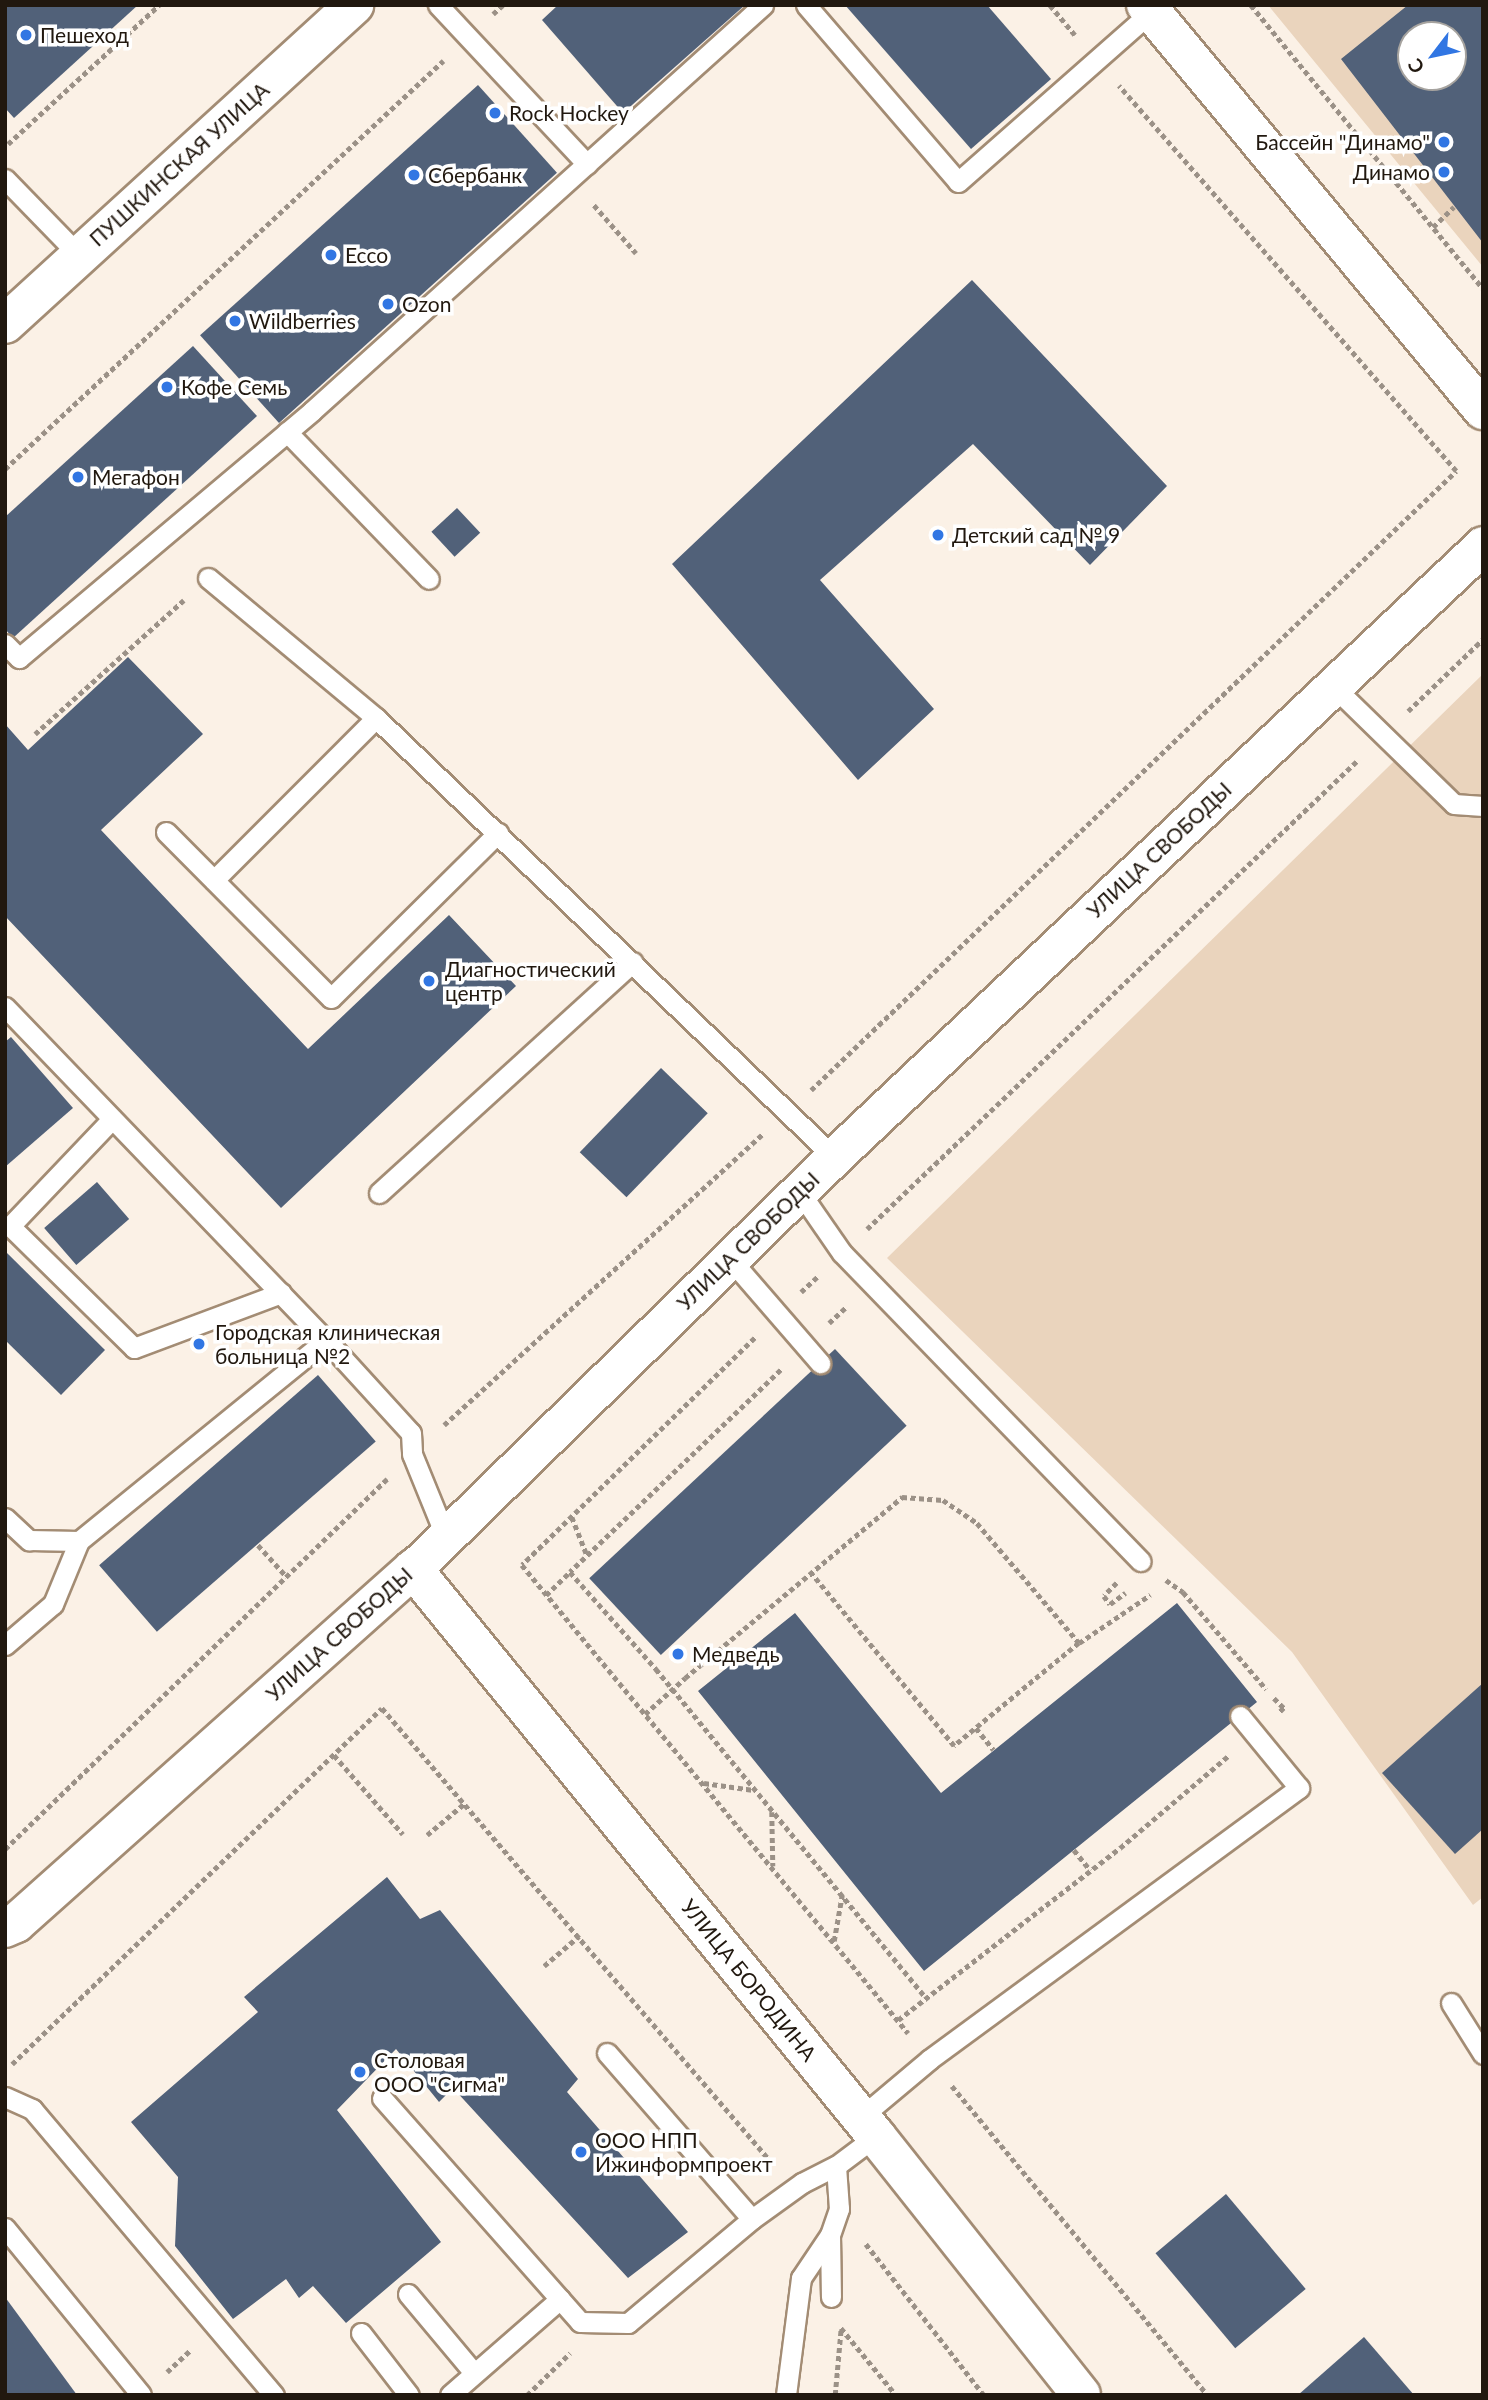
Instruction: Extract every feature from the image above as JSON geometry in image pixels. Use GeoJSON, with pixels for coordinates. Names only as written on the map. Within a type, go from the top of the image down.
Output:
{"type":"FeatureCollection","features":[{"type":"Feature","properties":{"kind":"street","name":"ПУШКИНСКАЯ УЛИЦА"},"geometry":{"type":"LineString","coordinates":[[5,324],[354,5]]}},
{"type":"Feature","properties":{"kind":"street"},"geometry":{"type":"LineString","coordinates":[[1149,8],[1483,411]]}},
{"type":"Feature","properties":{"kind":"street","name":"УЛИЦА СВОБОДЫ"},"geometry":{"type":"LineString","coordinates":[[5,1928],[16,1923],[413,1569],[834,1157],[1483,545]]}},
{"type":"Feature","properties":{"kind":"street","name":"УЛИЦА БОРОДИНА"},"geometry":{"type":"LineString","coordinates":[[413,1569],[868,2127],[1081,2395]]}},
{"type":"Feature","properties":{"kind":"lane"},"geometry":{"type":"LineString","coordinates":[[438,5],[587,164]]}},
{"type":"Feature","properties":{"kind":"lane"},"geometry":{"type":"LineString","coordinates":[[5,644],[19,658],[287,432],[763,5]]}},
{"type":"Feature","properties":{"kind":"lane"},"geometry":{"type":"LineString","coordinates":[[806,5],[958,182],[1097,60],[1149,8]]}},
{"type":"Feature","properties":{"kind":"lane"},"geometry":{"type":"LineString","coordinates":[[5,179],[79,255]]}},
{"type":"Feature","properties":{"kind":"lane"},"geometry":{"type":"LineString","coordinates":[[287,432],[429,579]]}},
{"type":"Feature","properties":{"kind":"lane"},"geometry":{"type":"LineString","coordinates":[[208,578],[376,719],[789,1111],[834,1157]]}},
{"type":"Feature","properties":{"kind":"lane"},"geometry":{"type":"LineString","coordinates":[[1333,686],[1454,804],[1483,806]]}},
{"type":"Feature","properties":{"kind":"lane"},"geometry":{"type":"LineString","coordinates":[[214,880],[376,719]]}},
{"type":"Feature","properties":{"kind":"lane"},"geometry":{"type":"LineString","coordinates":[[166,832],[331,998],[498,833]]}},
{"type":"Feature","properties":{"kind":"lane"},"geometry":{"type":"LineString","coordinates":[[379,1193],[633,962]]}},
{"type":"Feature","properties":{"kind":"lane"},"geometry":{"type":"LineString","coordinates":[[5,1007],[326,1340],[411,1433],[412,1454],[445,1535]]}},
{"type":"Feature","properties":{"kind":"lane"},"geometry":{"type":"LineString","coordinates":[[113,1119],[10,1226],[134,1348],[281,1293]]}},
{"type":"Feature","properties":{"kind":"lane"},"geometry":{"type":"LineString","coordinates":[[799,1191],[842,1253],[1140,1560]]}},
{"type":"Feature","properties":{"kind":"lane"},"geometry":{"type":"LineString","coordinates":[[730,1259],[820,1363]]}},
{"type":"Feature","properties":{"kind":"lane"},"geometry":{"type":"LineString","coordinates":[[5,1645],[53,1604],[79,1541],[326,1340]]}},
{"type":"Feature","properties":{"kind":"lane"},"geometry":{"type":"LineString","coordinates":[[5,1518],[29,1540],[79,1541]]}},
{"type":"Feature","properties":{"kind":"lane"},"geometry":{"type":"LineString","coordinates":[[382,2098],[580,2322],[628,2323],[752,2218],[802,2183],[836,2166],[930,2059],[1299,1788],[1240,1716]]}},
{"type":"Feature","properties":{"kind":"lane"},"geometry":{"type":"LineString","coordinates":[[1451,2003],[1483,2054]]}},
{"type":"Feature","properties":{"kind":"lane"},"geometry":{"type":"LineString","coordinates":[[607,2053],[752,2218]]}},
{"type":"Feature","properties":{"kind":"lane"},"geometry":{"type":"LineString","coordinates":[[5,2097],[32,2109],[274,2395]]}},
{"type":"Feature","properties":{"kind":"lane"},"geometry":{"type":"LineString","coordinates":[[786,2395],[802,2278],[831,2235],[839,2209],[836,2166]]}},
{"type":"Feature","properties":{"kind":"lane"},"geometry":{"type":"LineString","coordinates":[[5,2228],[141,2395]]}},
{"type":"Feature","properties":{"kind":"lane"},"geometry":{"type":"LineString","coordinates":[[831,2235],[831,2297]]}},
{"type":"Feature","properties":{"kind":"lane"},"geometry":{"type":"LineString","coordinates":[[408,2294],[474,2374]]}},
{"type":"Feature","properties":{"kind":"lane"},"geometry":{"type":"LineString","coordinates":[[450,2395],[560,2299]]}},
{"type":"Feature","properties":{"kind":"lane"},"geometry":{"type":"LineString","coordinates":[[361,2333],[409,2395]]}},
{"type":"Feature","properties":{"kind":"path"},"geometry":{"type":"LineString","coordinates":[[5,147],[159,5]]}},
{"type":"Feature","properties":{"kind":"path"},"geometry":{"type":"LineString","coordinates":[[5,469],[503,5]]}},
{"type":"Feature","properties":{"kind":"path"},"geometry":{"type":"LineString","coordinates":[[5,1849],[412,1454],[789,1111],[1456,471],[1049,5]]}},
{"type":"Feature","properties":{"kind":"path"},"geometry":{"type":"LineString","coordinates":[[1251,5],[1483,288]]}},
{"type":"Feature","properties":{"kind":"path"},"geometry":{"type":"LineString","coordinates":[[570,180],[636,253]]}},
{"type":"Feature","properties":{"kind":"path"},"geometry":{"type":"LineString","coordinates":[[1433,227],[1454,207]]}},
{"type":"Feature","properties":{"kind":"path"},"geometry":{"type":"LineString","coordinates":[[35,734],[208,578]]}},
{"type":"Feature","properties":{"kind":"path"},"geometry":{"type":"LineString","coordinates":[[1208,2395],[522,1565],[842,1253],[1483,639]]}},
{"type":"Feature","properties":{"kind":"path"},"geometry":{"type":"LineString","coordinates":[[546,1595],[870,1283]]}},
{"type":"Feature","properties":{"kind":"path"},"geometry":{"type":"LineString","coordinates":[[645,1714],[902,1497],[943,1500],[977,1523],[1079,1643]]}},
{"type":"Feature","properties":{"kind":"path"},"geometry":{"type":"LineString","coordinates":[[572,1516],[587,1555]]}},
{"type":"Feature","properties":{"kind":"path"},"geometry":{"type":"LineString","coordinates":[[258,1545],[287,1577]]}},
{"type":"Feature","properties":{"kind":"path"},"geometry":{"type":"LineString","coordinates":[[1140,1560],[1183,1592],[1246,1669]]}},
{"type":"Feature","properties":{"kind":"path"},"geometry":{"type":"LineString","coordinates":[[570,1572],[673,1690],[925,1997]]}},
{"type":"Feature","properties":{"kind":"path"},"geometry":{"type":"LineString","coordinates":[[811,1573],[954,1746],[1079,1643],[1153,1594],[1148,1586]]}},
{"type":"Feature","properties":{"kind":"path"},"geometry":{"type":"LineString","coordinates":[[1110,1604],[1132,1587]]}},
{"type":"Feature","properties":{"kind":"path"},"geometry":{"type":"LineString","coordinates":[[7,2069],[382,1707],[770,2162],[802,2183]]}},
{"type":"Feature","properties":{"kind":"path"},"geometry":{"type":"LineString","coordinates":[[898,2020],[1090,1870],[1284,1708]]}},
{"type":"Feature","properties":{"kind":"path"},"geometry":{"type":"LineString","coordinates":[[976,1728],[994,1750]]}},
{"type":"Feature","properties":{"kind":"path"},"geometry":{"type":"LineString","coordinates":[[334,1755],[403,1834]]}},
{"type":"Feature","properties":{"kind":"path"},"geometry":{"type":"LineString","coordinates":[[703,1783],[755,1790]]}},
{"type":"Feature","properties":{"kind":"path"},"geometry":{"type":"LineString","coordinates":[[427,1835],[465,1803]]}},
{"type":"Feature","properties":{"kind":"path"},"geometry":{"type":"LineString","coordinates":[[772,1810],[773,1867]]}},
{"type":"Feature","properties":{"kind":"path"},"geometry":{"type":"LineString","coordinates":[[1074,1850],[1090,1870]]}},
{"type":"Feature","properties":{"kind":"path"},"geometry":{"type":"LineString","coordinates":[[834,1942],[842,1895]]}},
{"type":"Feature","properties":{"kind":"path"},"geometry":{"type":"LineString","coordinates":[[544,1966],[579,1936]]}},
{"type":"Feature","properties":{"kind":"path"},"geometry":{"type":"LineString","coordinates":[[839,2209],[984,2395]]}},
{"type":"Feature","properties":{"kind":"path"},"geometry":{"type":"LineString","coordinates":[[163,2376],[216,2327]]}},
{"type":"Feature","properties":{"kind":"path"},"geometry":{"type":"LineString","coordinates":[[835,2395],[841,2328],[896,2395]]}},
{"type":"Feature","properties":{"kind":"path"},"geometry":{"type":"LineString","coordinates":[[527,2395],[542,2380]]}},
{"type":"Feature","properties":{"kind":"shaded area","name":"Динамо"},"geometry":{"type":"Polygon","coordinates":[[[1268,5],[1483,5],[1483,267],[1268,5]]]}},
{"type":"Feature","properties":{"kind":"shaded area"},"geometry":{"type":"Polygon","coordinates":[[[1483,674],[1483,1897],[1473,1905],[1292,1652],[887,1258],[1483,674]]]}},
{"type":"Feature","properties":{"kind":"building"},"geometry":{"type":"Polygon","coordinates":[[[5,5],[138,5],[14,118],[5,108],[5,5]]]}},
{"type":"Feature","properties":{"kind":"building"},"geometry":{"type":"Polygon","coordinates":[[[558,5],[745,5],[623,113],[542,20],[558,5]]]}},
{"type":"Feature","properties":{"kind":"building"},"geometry":{"type":"Polygon","coordinates":[[[845,5],[987,5],[1051,79],[971,149],[845,5]]]}},
{"type":"Feature","properties":{"kind":"building","name":"Бассейн \"Динамо\""},"geometry":{"type":"Polygon","coordinates":[[[1408,5],[1483,5],[1483,243],[1341,59],[1408,5]]]}},
{"type":"Feature","properties":{"kind":"building"},"geometry":{"type":"Polygon","coordinates":[[[478,85],[557,173],[279,423],[200,335],[478,85]]]}},
{"type":"Feature","properties":{"kind":"building","name":"Детский сад № 9"},"geometry":{"type":"Polygon","coordinates":[[[972,280],[1167,486],[1090,565],[973,444],[820,580],[934,709],[858,780],[672,564],[972,280]]]}},
{"type":"Feature","properties":{"kind":"building"},"geometry":{"type":"Polygon","coordinates":[[[193,346],[257,416],[13,638],[5,629],[5,517],[193,346]]]}},
{"type":"Feature","properties":{"kind":"building"},"geometry":{"type":"Polygon","coordinates":[[[457,508],[480,533],[455,557],[431,532],[457,508]]]}},
{"type":"Feature","properties":{"kind":"building"},"geometry":{"type":"Polygon","coordinates":[[[128,657],[203,734],[101,830],[308,1049],[449,915],[516,986],[281,1208],[5,916],[5,724],[28,750],[128,657]]]}},
{"type":"Feature","properties":{"kind":"building"},"geometry":{"type":"Polygon","coordinates":[[[11,1037],[73,1108],[5,1167],[5,1042],[11,1037]]]}},
{"type":"Feature","properties":{"kind":"building"},"geometry":{"type":"Polygon","coordinates":[[[661,1068],[708,1113],[626,1197],[580,1152],[661,1068]]]}},
{"type":"Feature","properties":{"kind":"building"},"geometry":{"type":"Polygon","coordinates":[[[97,1182],[129,1219],[76,1265],[44,1228],[97,1182]]]}},
{"type":"Feature","properties":{"kind":"building"},"geometry":{"type":"Polygon","coordinates":[[[5,1251],[105,1350],[61,1395],[5,1340],[5,1251]]]}},
{"type":"Feature","properties":{"kind":"building"},"geometry":{"type":"Polygon","coordinates":[[[835,1349],[907,1426],[661,1655],[589,1578],[835,1349]]]}},
{"type":"Feature","properties":{"kind":"building"},"geometry":{"type":"Polygon","coordinates":[[[318,1375],[376,1441],[157,1632],[99,1565],[318,1375]]]}},
{"type":"Feature","properties":{"kind":"building"},"geometry":{"type":"Polygon","coordinates":[[[1177,1603],[1257,1702],[924,1971],[698,1691],[795,1613],[941,1793],[1177,1603]]]}},
{"type":"Feature","properties":{"kind":"building"},"geometry":{"type":"Polygon","coordinates":[[[1483,1683],[1483,1829],[1455,1854],[1382,1773],[1483,1683]]]}},
{"type":"Feature","properties":{"kind":"building"},"geometry":{"type":"Polygon","coordinates":[[[387,1877],[420,1919],[440,1910],[578,2079],[567,2092],[688,2232],[628,2278],[453,2088],[439,2102],[396,2049],[337,2110],[441,2242],[346,2323],[313,2286],[299,2298],[286,2279],[233,2319],[175,2246],[178,2177],[131,2122],[258,2012],[244,1997],[387,1877]]]}},
{"type":"Feature","properties":{"kind":"building"},"geometry":{"type":"Polygon","coordinates":[[[1226,2194],[1306,2289],[1235,2348],[1156,2253],[1226,2194]]]}},
{"type":"Feature","properties":{"kind":"building"},"geometry":{"type":"Polygon","coordinates":[[[5,2297],[77,2395],[5,2395],[5,2297]]]}},
{"type":"Feature","properties":{"kind":"building"},"geometry":{"type":"Polygon","coordinates":[[[1364,2337],[1414,2395],[1298,2395],[1364,2337]]]}},
{"type":"Feature","properties":{"kind":"place","name":"Пешеход"},"geometry":{"type":"Point","coordinates":[26,35]}},
{"type":"Feature","properties":{"kind":"place","name":"Rock Hockey"},"geometry":{"type":"Point","coordinates":[495,113]}},
{"type":"Feature","properties":{"kind":"place","name":"Бассейн \"Динамо\""},"geometry":{"type":"Point","coordinates":[1444,142]}},
{"type":"Feature","properties":{"kind":"place","name":"Динамо"},"geometry":{"type":"Point","coordinates":[1444,172]}},
{"type":"Feature","properties":{"kind":"place","name":"Сбербанк"},"geometry":{"type":"Point","coordinates":[414,175]}},
{"type":"Feature","properties":{"kind":"place","name":"Ecco"},"geometry":{"type":"Point","coordinates":[331,255]}},
{"type":"Feature","properties":{"kind":"place","name":"Ozon"},"geometry":{"type":"Point","coordinates":[388,304]}},
{"type":"Feature","properties":{"kind":"place","name":"Wildberries"},"geometry":{"type":"Point","coordinates":[235,321]}},
{"type":"Feature","properties":{"kind":"place","name":"Кофе Семь"},"geometry":{"type":"Point","coordinates":[167,387]}},
{"type":"Feature","properties":{"kind":"place","name":"Мегафон"},"geometry":{"type":"Point","coordinates":[78,477]}},
{"type":"Feature","properties":{"kind":"place","name":"Детский сад № 9"},"geometry":{"type":"Point","coordinates":[938,535]}},
{"type":"Feature","properties":{"kind":"place","name":"Диагностический центр"},"geometry":{"type":"Point","coordinates":[429,981]}},
{"type":"Feature","properties":{"kind":"place","name":"Городская клиническая больница №2"},"geometry":{"type":"Point","coordinates":[199,1344]}},
{"type":"Feature","properties":{"kind":"place","name":"Медведь"},"geometry":{"type":"Point","coordinates":[678,1654]}},
{"type":"Feature","properties":{"kind":"place","name":"Столовая ООО \"Сигма\""},"geometry":{"type":"Point","coordinates":[360,2072]}},
{"type":"Feature","properties":{"kind":"place","name":"ООО НПП Ижинформпроект"},"geometry":{"type":"Point","coordinates":[581,2152]}}]}
